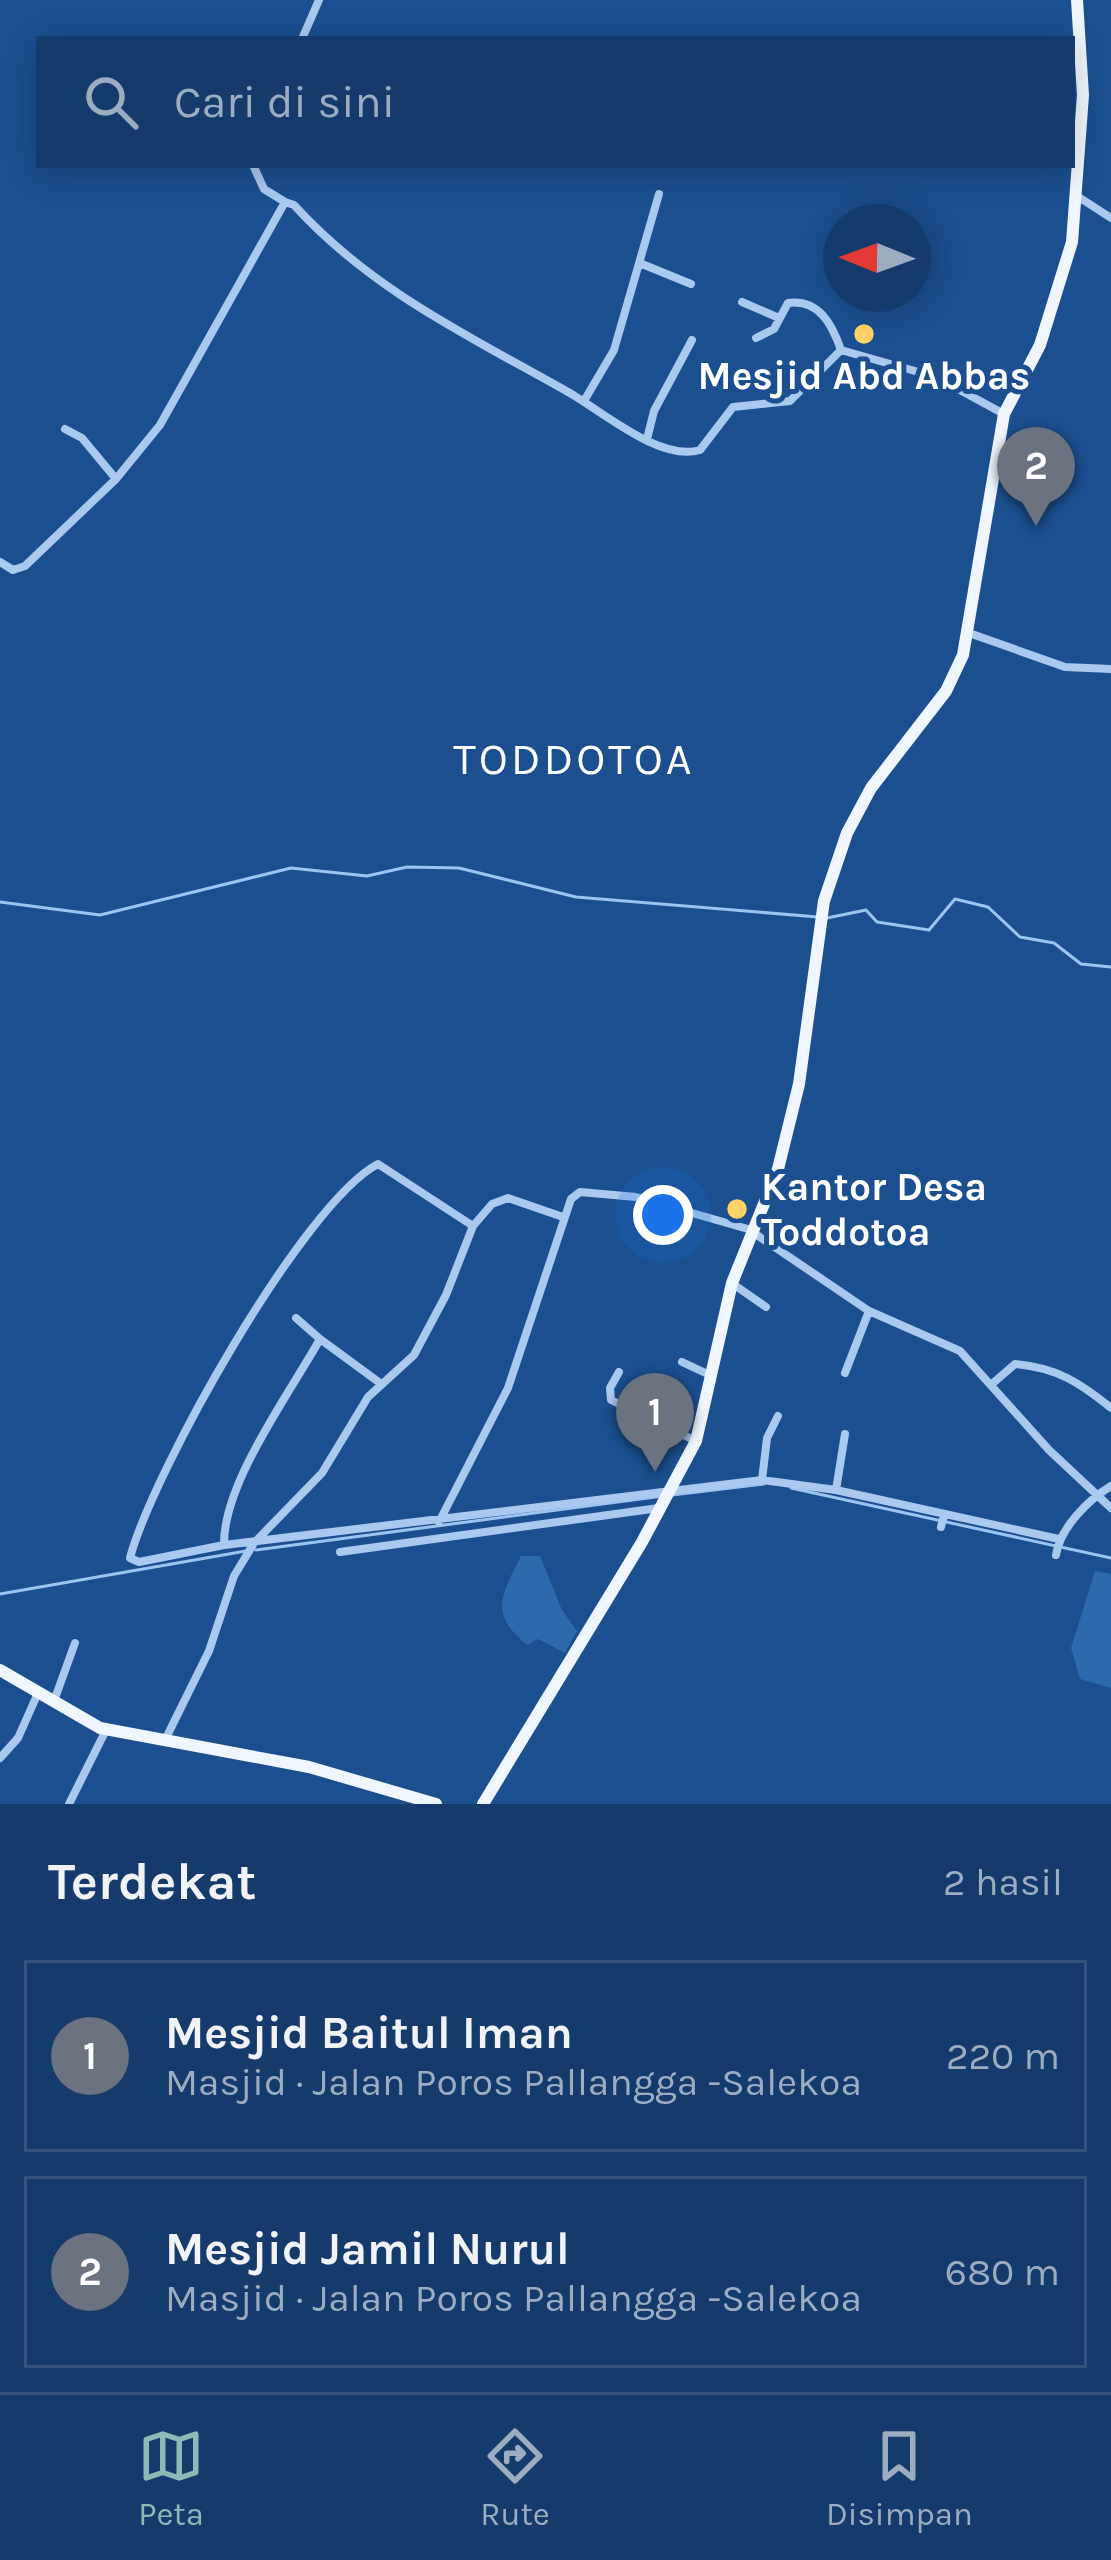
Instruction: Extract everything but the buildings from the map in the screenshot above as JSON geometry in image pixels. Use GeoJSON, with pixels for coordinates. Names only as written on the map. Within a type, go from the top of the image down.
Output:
{"type":"FeatureCollection","features":[{"type":"Feature","properties":{"kind":"main road"},"geometry":{"type":"LineString","coordinates":[[485,1803],[696,1441],[732,1283],[778,1169],[799,1084],[821,917],[847,833],[871,788],[946,691],[969,633],[1004,414],[1040,345],[1072,242],[1082,95],[1077,0]]}},
{"type":"Feature","properties":{"kind":"main road"},"geometry":{"type":"LineString","coordinates":[[0,1670],[106,1730],[309,1767],[436,1804]]}},
{"type":"Feature","properties":{"kind":"street"},"geometry":{"type":"LineString","coordinates":[[303,36],[319,0]]}},
{"type":"Feature","properties":{"kind":"street"},"geometry":{"type":"LineString","coordinates":[[254,168],[264,188],[294,205],[338,251],[427,315],[646,439],[696,452],[733,407],[790,401],[841,350]]}},
{"type":"Feature","properties":{"kind":"street"},"geometry":{"type":"LineString","coordinates":[[584,401],[614,350],[659,194]]}},
{"type":"Feature","properties":{"kind":"street"},"geometry":{"type":"LineString","coordinates":[[1077,196],[1111,218]]}},
{"type":"Feature","properties":{"kind":"street"},"geometry":{"type":"LineString","coordinates":[[0,562],[14,570],[26,566],[116,478],[181,394],[285,202]]}},
{"type":"Feature","properties":{"kind":"street"},"geometry":{"type":"LineString","coordinates":[[642,264],[691,284]]}},
{"type":"Feature","properties":{"kind":"street"},"geometry":{"type":"LineString","coordinates":[[742,302],[779,318]]}},
{"type":"Feature","properties":{"kind":"street"},"geometry":{"type":"LineString","coordinates":[[756,338],[769,333],[791,302],[814,307],[828,319],[841,350]]}},
{"type":"Feature","properties":{"kind":"street"},"geometry":{"type":"LineString","coordinates":[[646,439],[654,411],[692,340]]}},
{"type":"Feature","properties":{"kind":"street"},"geometry":{"type":"LineString","coordinates":[[841,350],[936,377],[1004,414]]}},
{"type":"Feature","properties":{"kind":"street"},"geometry":{"type":"LineString","coordinates":[[65,429],[82,438],[116,478]]}},
{"type":"Feature","properties":{"kind":"street"},"geometry":{"type":"LineString","coordinates":[[969,633],[1065,667],[1111,669]]}},
{"type":"Feature","properties":{"kind":"street"},"geometry":{"type":"LineString","coordinates":[[472,1226],[378,1165],[294,1250],[178,1442],[130,1558],[139,1562],[224,1545],[253,1548],[666,1497]]}},
{"type":"Feature","properties":{"kind":"street"},"geometry":{"type":"LineString","coordinates":[[439,1522],[508,1388],[563,1217],[573,1196],[589,1192],[656,1201],[752,1231],[869,1311],[955,1348],[1111,1508]]}},
{"type":"Feature","properties":{"kind":"street"},"geometry":{"type":"LineString","coordinates":[[164,1741],[200,1673],[234,1576],[253,1548],[322,1473],[380,1383],[404,1366],[426,1338],[472,1226],[492,1204],[508,1198],[563,1217]]}},
{"type":"Feature","properties":{"kind":"street"},"geometry":{"type":"LineString","coordinates":[[732,1283],[766,1307]]}},
{"type":"Feature","properties":{"kind":"street"},"geometry":{"type":"LineString","coordinates":[[845,1373],[869,1311]]}},
{"type":"Feature","properties":{"kind":"street"},"geometry":{"type":"LineString","coordinates":[[296,1318],[380,1383]]}},
{"type":"Feature","properties":{"kind":"street"},"geometry":{"type":"LineString","coordinates":[[224,1545],[226,1520],[256,1454],[320,1339]]}},
{"type":"Feature","properties":{"kind":"street"},"geometry":{"type":"LineString","coordinates":[[682,1362],[713,1377]]}},
{"type":"Feature","properties":{"kind":"street"},"geometry":{"type":"LineString","coordinates":[[992,1384],[1015,1364],[1054,1370],[1082,1384],[1111,1408]]}},
{"type":"Feature","properties":{"kind":"street"},"geometry":{"type":"LineString","coordinates":[[619,1372],[610,1388],[611,1400],[696,1441]]}},
{"type":"Feature","properties":{"kind":"street"},"geometry":{"type":"LineString","coordinates":[[762,1480],[767,1438],[778,1416]]}},
{"type":"Feature","properties":{"kind":"street"},"geometry":{"type":"LineString","coordinates":[[836,1490],[845,1435]]}},
{"type":"Feature","properties":{"kind":"street"},"geometry":{"type":"LineString","coordinates":[[340,1552],[762,1480],[836,1490],[1057,1547],[1095,1496],[1111,1486]]}},
{"type":"Feature","properties":{"kind":"street"},"geometry":{"type":"LineString","coordinates":[[54,1701],[75,1643]]}},
{"type":"Feature","properties":{"kind":"street"},"geometry":{"type":"LineString","coordinates":[[0,1758],[18,1738],[39,1691]]}},
{"type":"Feature","properties":{"kind":"street"},"geometry":{"type":"LineString","coordinates":[[69,1804],[106,1730]]}},
{"type":"Feature","properties":{"kind":"shaded area"},"geometry":{"type":"Polygon","coordinates":[[[521,1556],[540,1556],[562,1610],[577,1631],[565,1653],[538,1639],[527,1645],[507,1624],[504,1593],[521,1556]]]}},
{"type":"Feature","properties":{"kind":"shaded area"},"geometry":{"type":"Polygon","coordinates":[[[1095,1571],[1111,1574],[1111,1688],[1080,1679],[1071,1648],[1095,1571]]]}},
{"type":"Feature","properties":{"kind":"waterway"},"geometry":{"type":"LineString","coordinates":[[0,902],[100,915],[291,868],[367,876],[407,867],[459,868],[576,897],[818,917]]}},
{"type":"Feature","properties":{"kind":"waterway"},"geometry":{"type":"LineString","coordinates":[[827,918],[866,910],[877,922],[929,930],[955,899],[988,907],[1020,937],[1054,943],[1081,964],[1111,967]]}},
{"type":"Feature","properties":{"kind":"waterway"},"geometry":{"type":"LineString","coordinates":[[672,1495],[764,1484]]}},
{"type":"Feature","properties":{"kind":"waterway"},"geometry":{"type":"LineString","coordinates":[[791,1488],[1111,1558]]}},
{"type":"Feature","properties":{"kind":"waterway"},"geometry":{"type":"LineString","coordinates":[[256,1550],[663,1496]]}},
{"type":"Feature","properties":{"kind":"waterway"},"geometry":{"type":"LineString","coordinates":[[0,1594],[246,1551]]}},
{"type":"Feature","properties":{"kind":"place","name":"Mesjid Abd Abbas"},"geometry":{"type":"Point","coordinates":[864,334]}},
{"type":"Feature","properties":{"kind":"place","name":"Mesjid Jamil Nurul"},"geometry":{"type":"Point","coordinates":[1036,526]}},
{"type":"Feature","properties":{"kind":"place","name":"Kantor Desa Toddotoa"},"geometry":{"type":"Point","coordinates":[737,1209]}},
{"type":"Feature","properties":{"kind":"place","name":"Mesjid Baitul Iman"},"geometry":{"type":"Point","coordinates":[655,1472]}},
{"type":"Feature","properties":{"kind":"district","name":"TODDOTOA"},"geometry":{"type":"Point","coordinates":[574,759]}}]}
